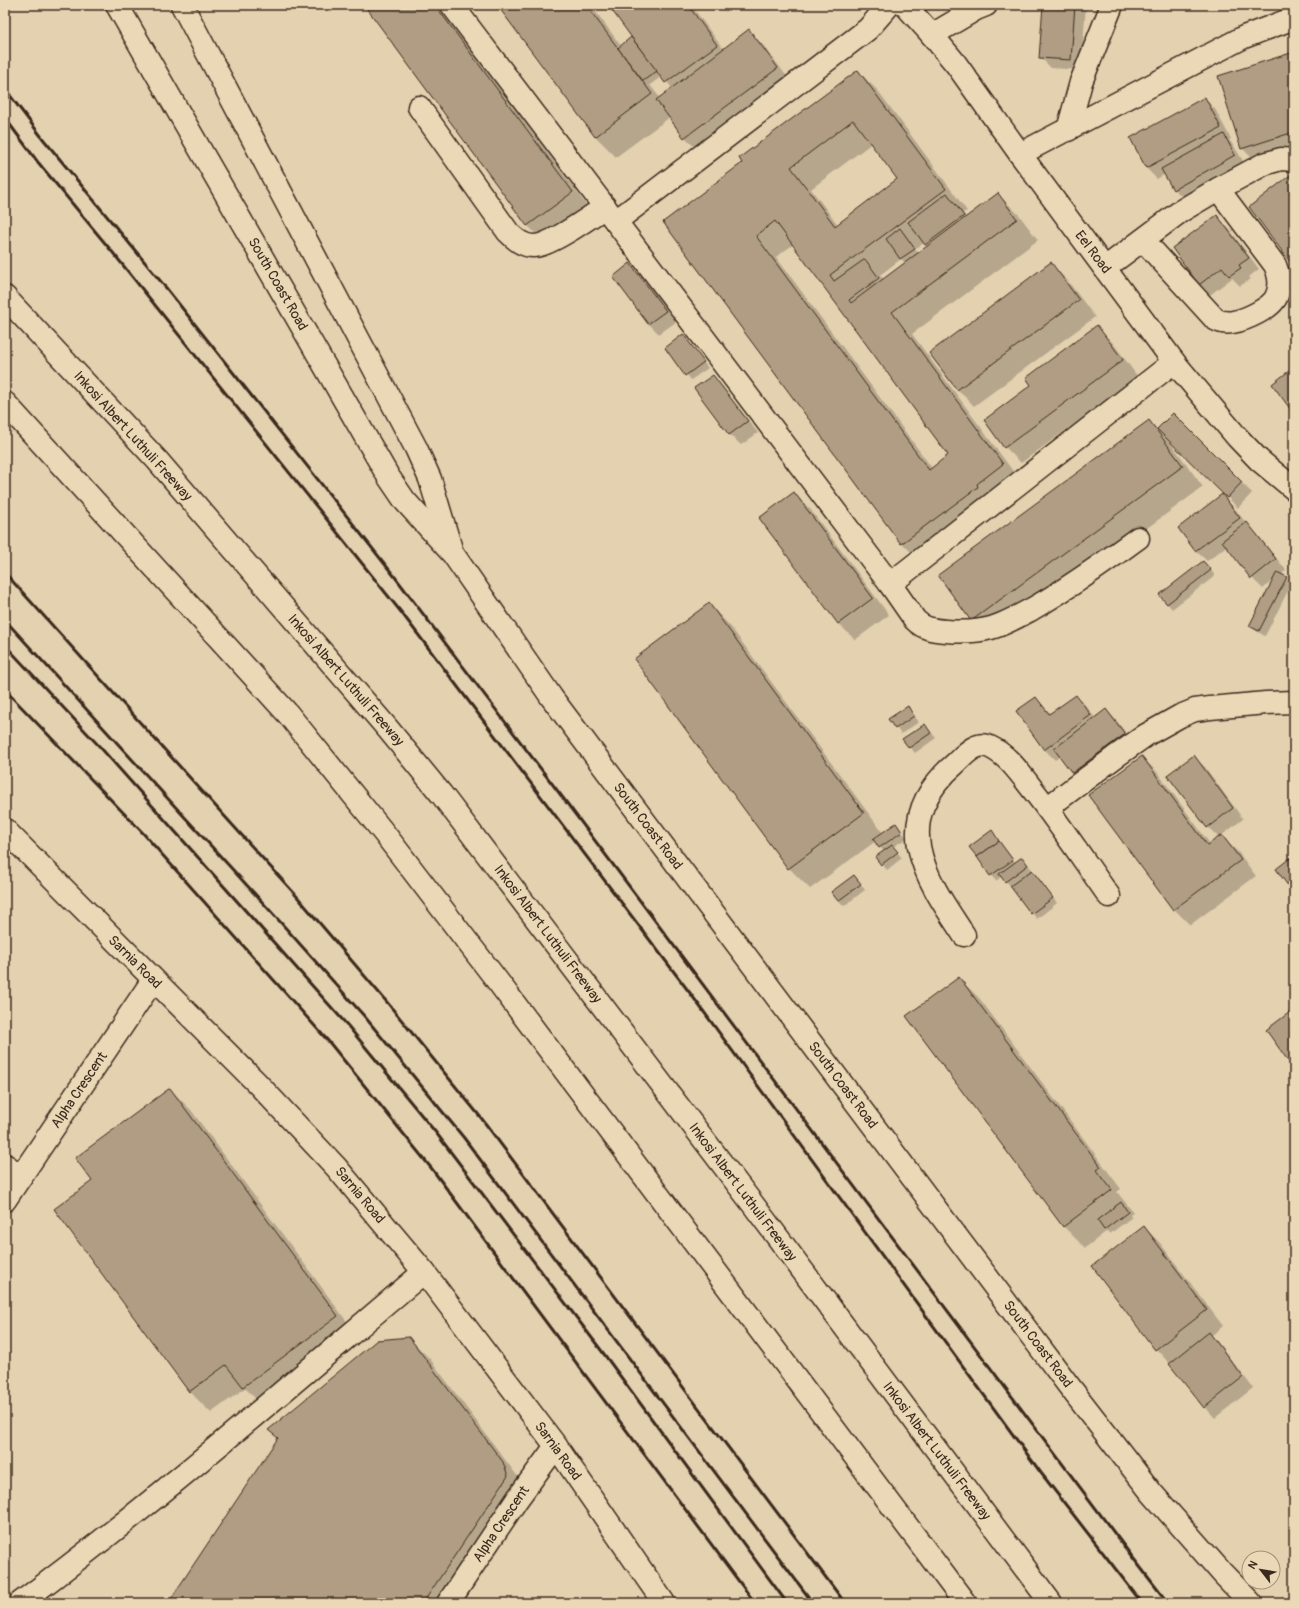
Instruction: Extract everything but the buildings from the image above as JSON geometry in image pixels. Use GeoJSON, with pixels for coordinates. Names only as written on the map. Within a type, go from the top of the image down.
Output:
{"type":"FeatureCollection","features":[{"type":"Feature","properties":{"kind":"main road","name":"South Coast Road"},"geometry":{"type":"LineString","coordinates":[[117,5],[388,476],[405,501],[453,554],[552,698],[1069,1386],[1151,1492],[1250,1603]]}},
{"type":"Feature","properties":{"kind":"main road","name":"South Coast Road"},"geometry":{"type":"LineString","coordinates":[[182,5],[416,448],[430,479],[453,554]]}},
{"type":"Feature","properties":{"kind":"main road"},"geometry":{"type":"LineString","coordinates":[[452,5],[556,145],[890,584],[915,620],[920,624],[931,630],[957,632],[991,628],[1016,618],[1049,599],[1086,576],[1138,538]]}},
{"type":"Feature","properties":{"kind":"main road"},"geometry":{"type":"LineString","coordinates":[[419,107],[508,232],[519,243],[534,246],[546,244],[610,214],[868,30],[889,5]]}},
{"type":"Feature","properties":{"kind":"main road","name":"Eel Road"},"geometry":{"type":"LineString","coordinates":[[905,5],[956,64],[1020,154],[1174,362],[1237,437],[1259,460],[1294,489]]}},
{"type":"Feature","properties":{"kind":"main road"},"geometry":{"type":"LineString","coordinates":[[932,35],[976,9],[986,5]]}},
{"type":"Feature","properties":{"kind":"main road"},"geometry":{"type":"LineString","coordinates":[[1068,130],[1082,82],[1112,5]]}},
{"type":"Feature","properties":{"kind":"main road"},"geometry":{"type":"LineString","coordinates":[[1020,154],[1244,37],[1294,18]]}},
{"type":"Feature","properties":{"kind":"main road"},"geometry":{"type":"LineString","coordinates":[[1105,268],[1181,211],[1218,189],[1264,164],[1281,159],[1294,160]]}},
{"type":"Feature","properties":{"kind":"main road"},"geometry":{"type":"LineString","coordinates":[[1143,240],[1215,319],[1222,322],[1239,320],[1266,308],[1273,303],[1277,297],[1279,284],[1275,265],[1218,189]]}},
{"type":"Feature","properties":{"kind":"main road","name":"Inkosi Albert Luthuli Freeway"},"geometry":{"type":"LineString","coordinates":[[5,297],[156,460],[388,729],[442,795],[745,1195],[1051,1603]]}},
{"type":"Feature","properties":{"kind":"main road"},"geometry":{"type":"LineString","coordinates":[[890,584],[1174,362]]}},
{"type":"Feature","properties":{"kind":"main road"},"geometry":{"type":"LineString","coordinates":[[5,403],[288,714],[384,833],[499,983],[965,1603]]}},
{"type":"Feature","properties":{"kind":"main road"},"geometry":{"type":"LineString","coordinates":[[1047,808],[1146,735],[1180,716],[1195,710],[1210,708],[1294,702]]}},
{"type":"Feature","properties":{"kind":"main road"},"geometry":{"type":"LineString","coordinates":[[964,935],[937,895],[927,874],[918,845],[918,832],[920,815],[926,797],[936,782],[948,769],[969,751],[978,746],[984,745],[1007,759],[1047,808],[1109,896]]}},
{"type":"Feature","properties":{"kind":"main road","name":"Sarnia Road"},"geometry":{"type":"LineString","coordinates":[[5,830],[256,1082],[331,1162],[424,1272],[556,1446],[664,1603]]}},
{"type":"Feature","properties":{"kind":"main road","name":"Alpha Crescent"},"geometry":{"type":"LineString","coordinates":[[5,1200],[13,1171],[153,980]]}},
{"type":"Feature","properties":{"kind":"main road"},"geometry":{"type":"LineString","coordinates":[[20,1603],[83,1556],[268,1404],[424,1272]]}},
{"type":"Feature","properties":{"kind":"main road","name":"Alpha Crescent"},"geometry":{"type":"LineString","coordinates":[[448,1603],[518,1498],[556,1446]]}},
{"type":"Feature","properties":{"kind":"railway"},"geometry":{"type":"LineString","coordinates":[[5,89],[44,140],[167,289],[395,577],[1168,1603]]}},
{"type":"Feature","properties":{"kind":"railway"},"geometry":{"type":"LineString","coordinates":[[5,118],[37,161],[114,254],[401,612],[693,997],[1041,1473],[1142,1603]]}},
{"type":"Feature","properties":{"kind":"railway"},"geometry":{"type":"LineString","coordinates":[[5,573],[294,893],[386,1001],[482,1119],[845,1603]]}},
{"type":"Feature","properties":{"kind":"railway"},"geometry":{"type":"LineString","coordinates":[[5,620],[365,1017],[464,1138],[813,1603]]}},
{"type":"Feature","properties":{"kind":"railway"},"geometry":{"type":"LineString","coordinates":[[5,645],[100,747],[348,1026],[437,1134],[601,1350],[787,1603]]}},
{"type":"Feature","properties":{"kind":"railway"},"geometry":{"type":"LineString","coordinates":[[5,690],[142,832],[329,1042],[432,1169],[755,1603]]}}]}
